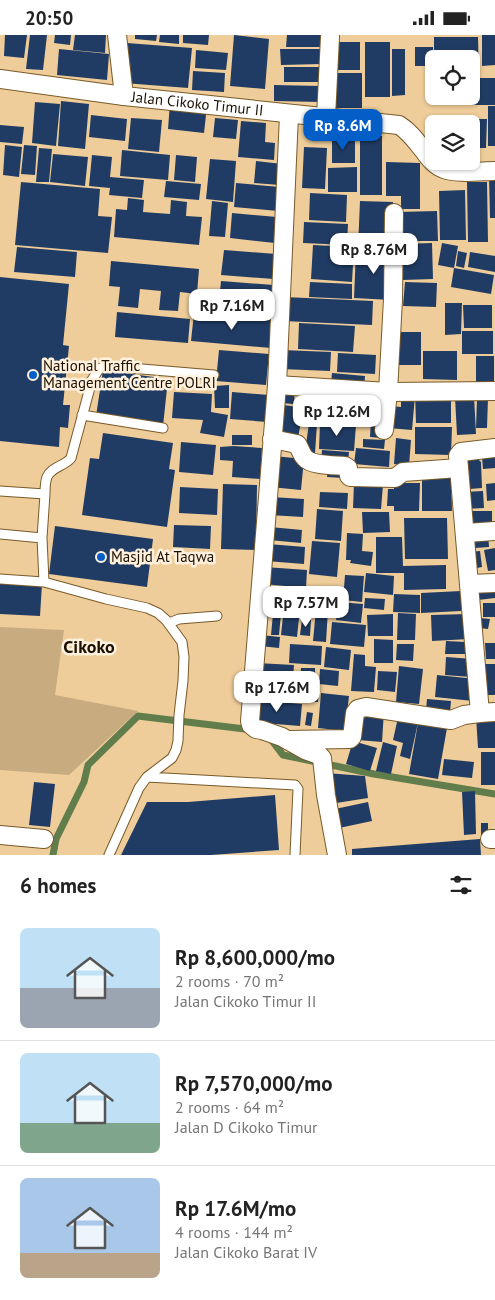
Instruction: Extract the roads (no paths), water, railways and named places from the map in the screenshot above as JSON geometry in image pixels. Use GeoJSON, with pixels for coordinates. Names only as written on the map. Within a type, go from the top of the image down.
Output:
{"type":"FeatureCollection","features":[{"type":"Feature","properties":{"kind":"street"},"geometry":{"type":"LineString","coordinates":[[117,35],[124,96]]}},
{"type":"Feature","properties":{"kind":"street"},"geometry":{"type":"LineString","coordinates":[[326,117],[330,37]]}},
{"type":"Feature","properties":{"kind":"street","name":"Jalan Cikoko Timur II"},"geometry":{"type":"LineString","coordinates":[[0,79],[124,96],[289,115],[399,125],[408,131],[431,160],[445,170],[495,171]]}},
{"type":"Feature","properties":{"kind":"street"},"geometry":{"type":"LineString","coordinates":[[289,115],[277,385],[250,721],[251,725],[256,729],[273,733],[305,750],[319,755],[323,765],[326,795],[337,855]]}},
{"type":"Feature","properties":{"kind":"street"},"geometry":{"type":"LineString","coordinates":[[384,430],[388,392],[394,259],[394,213]]}},
{"type":"Feature","properties":{"kind":"street"},"geometry":{"type":"LineString","coordinates":[[277,385],[388,392],[495,391]]}},
{"type":"Feature","properties":{"kind":"street"},"geometry":{"type":"LineString","coordinates":[[272,439],[297,443],[305,457],[316,463],[345,466],[348,468],[350,477],[395,478],[403,472],[459,461]]}},
{"type":"Feature","properties":{"kind":"street"},"geometry":{"type":"LineString","coordinates":[[288,740],[350,739],[352,737],[355,713],[358,709],[366,707],[446,720],[464,715],[488,713],[469,584],[459,461],[461,453],[495,448]]}},
{"type":"Feature","properties":{"kind":"street"},"geometry":{"type":"LineString","coordinates":[[466,533],[495,531]]}},
{"type":"Feature","properties":{"kind":"street"},"geometry":{"type":"LineString","coordinates":[[469,584],[495,583]]}},
{"type":"Feature","properties":{"kind":"street"},"geometry":{"type":"LineString","coordinates":[[0,835],[44,839]]}},
{"type":"Feature","properties":{"kind":"lane"},"geometry":{"type":"LineString","coordinates":[[44,582],[42,538],[44,494],[49,475],[53,470],[68,462],[71,458],[92,380],[99,369],[106,366],[214,375]]}},
{"type":"Feature","properties":{"kind":"lane"},"geometry":{"type":"LineString","coordinates":[[82,415],[163,428]]}},
{"type":"Feature","properties":{"kind":"lane"},"geometry":{"type":"LineString","coordinates":[[0,491],[44,494]]}},
{"type":"Feature","properties":{"kind":"lane"},"geometry":{"type":"LineString","coordinates":[[0,534],[42,538]]}},
{"type":"Feature","properties":{"kind":"lane"},"geometry":{"type":"LineString","coordinates":[[0,579],[44,582],[147,608],[158,613],[169,623],[182,642],[184,657],[183,681],[176,750],[172,758],[147,777],[139,788],[109,855]]}},
{"type":"Feature","properties":{"kind":"lane"},"geometry":{"type":"LineString","coordinates":[[169,623],[179,619],[217,616]]}},
{"type":"Feature","properties":{"kind":"lane"},"geometry":{"type":"LineString","coordinates":[[147,777],[295,785],[298,789],[295,855]]}},
{"type":"Feature","properties":{"kind":"waterway"},"geometry":{"type":"LineString","coordinates":[[53,855],[56,839],[84,782],[88,765],[138,716],[253,730]]}},
{"type":"Feature","properties":{"kind":"waterway"},"geometry":{"type":"LineString","coordinates":[[270,738],[283,755],[374,774],[495,794]]}},
{"type":"Feature","properties":{"kind":"place","name":"National Traffic Management Centre POLRI"},"geometry":{"type":"Point","coordinates":[33,375]}},
{"type":"Feature","properties":{"kind":"place","name":"Masjid At Taqwa"},"geometry":{"type":"Point","coordinates":[101,557]}},
{"type":"Feature","properties":{"kind":"district","name":"Cikoko"},"geometry":{"type":"Point","coordinates":[89,647]}}]}
